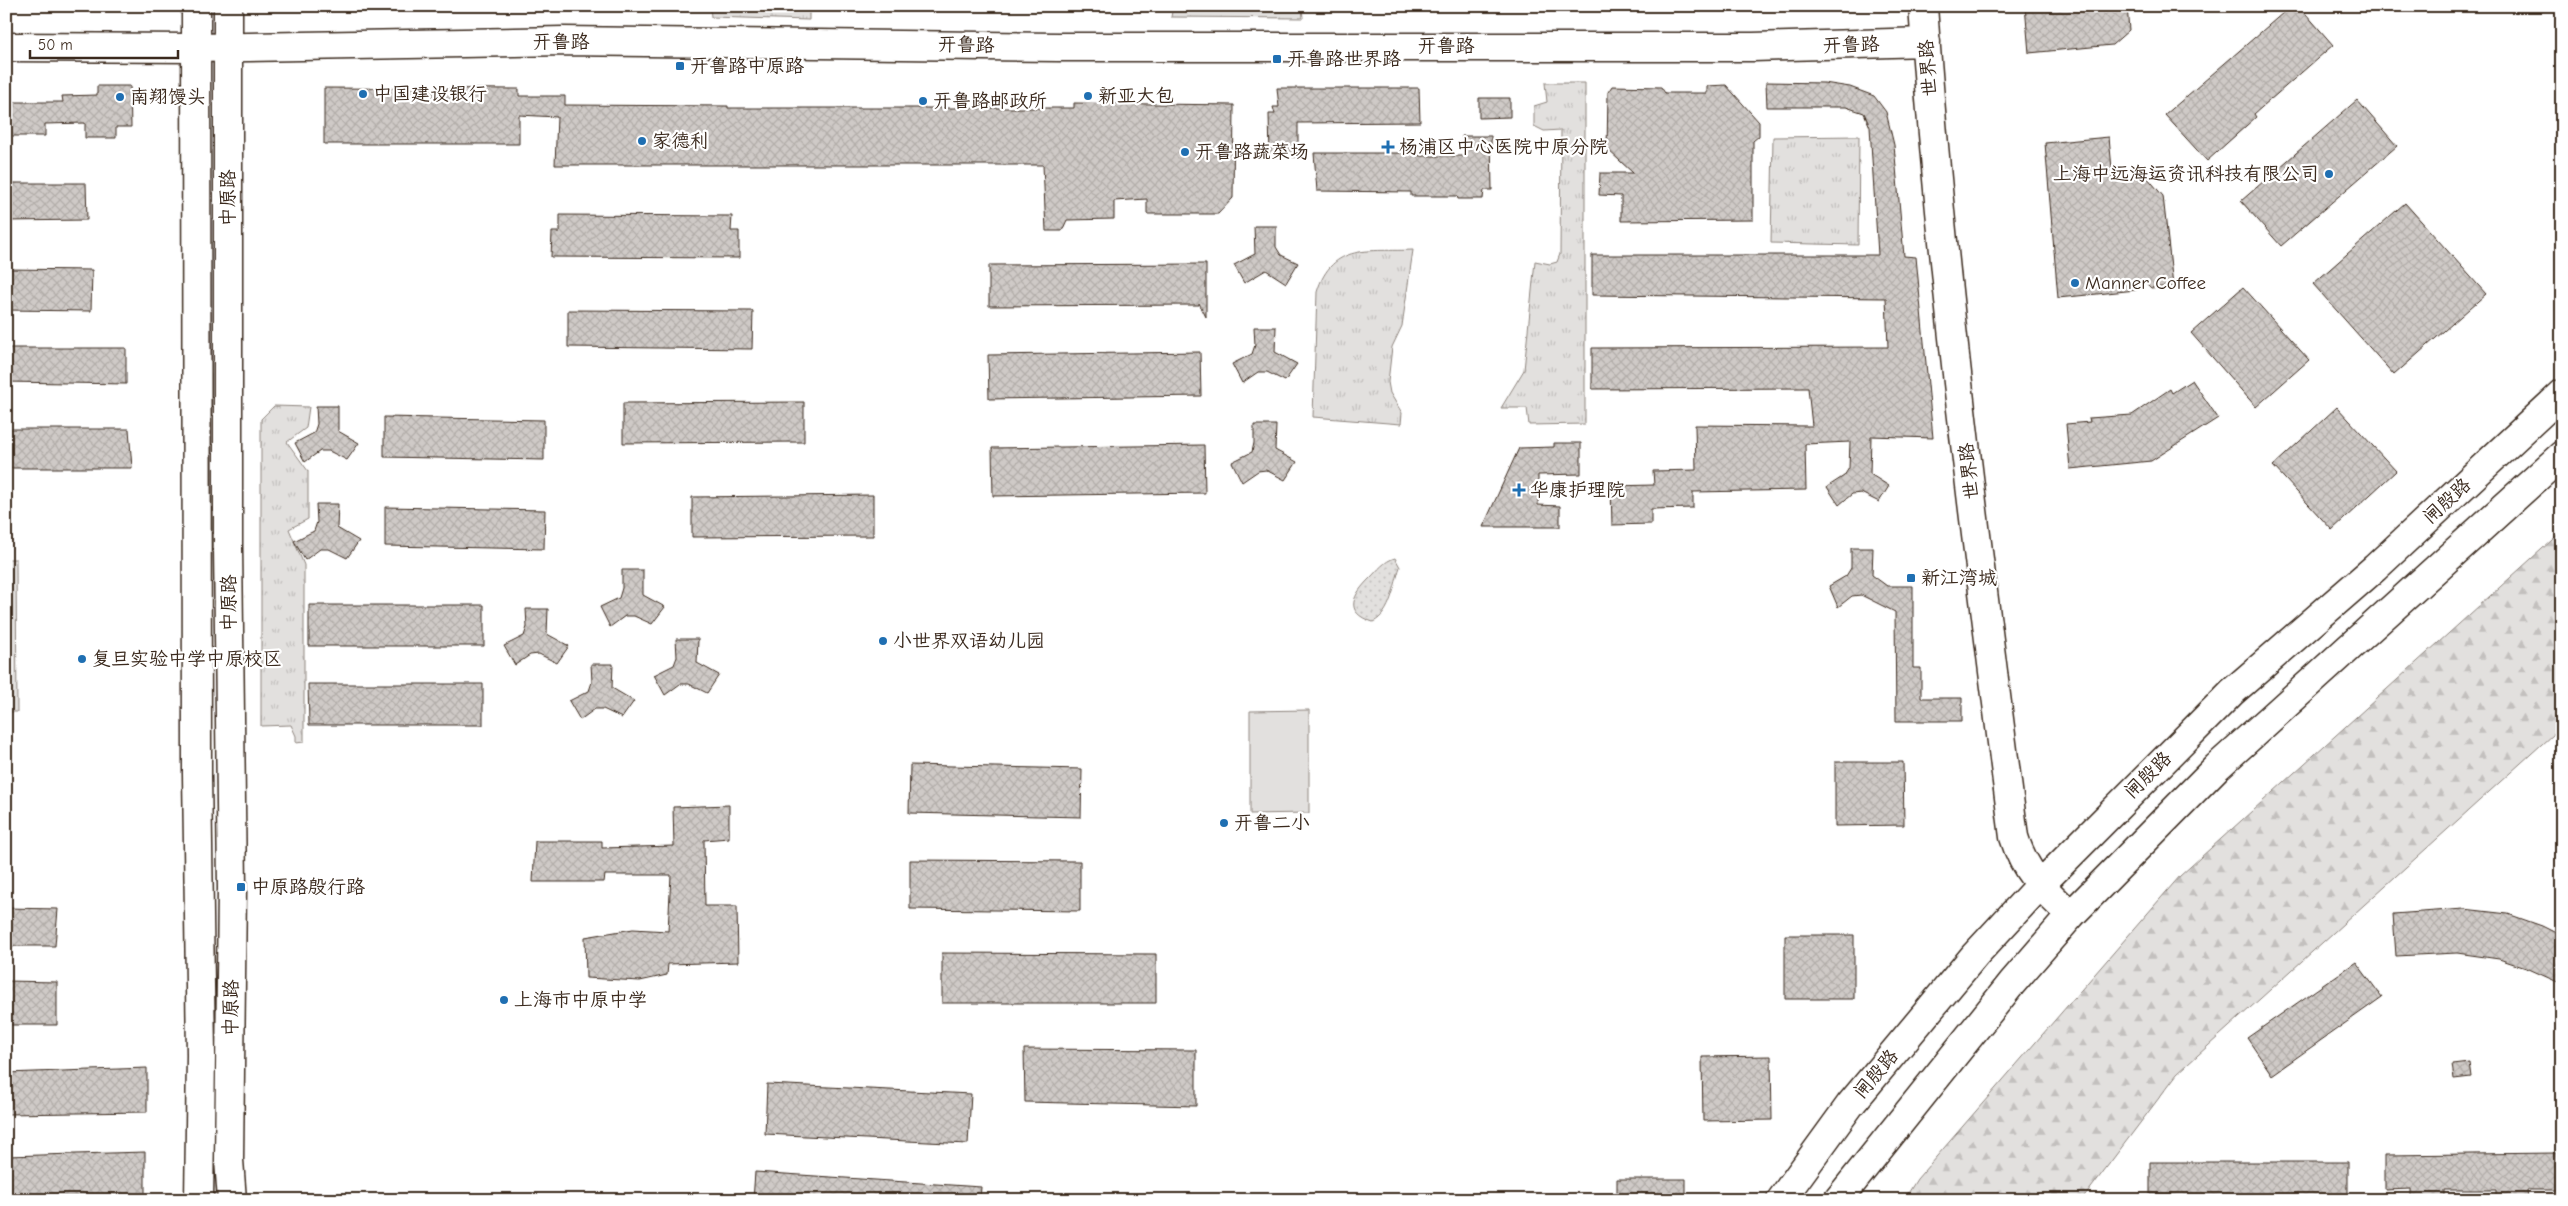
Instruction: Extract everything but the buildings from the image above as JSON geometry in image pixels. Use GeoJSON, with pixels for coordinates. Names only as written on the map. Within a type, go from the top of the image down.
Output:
{"type":"FeatureCollection","features":[{"type":"Feature","properties":{"kind":"main road","name":"中原路"},"geometry":{"type":"LineString","coordinates":[[196,6],[197,783],[201,1055],[199,1200]]}},
{"type":"Feature","properties":{"kind":"main road","name":"中原路"},"geometry":{"type":"LineString","coordinates":[[228,6],[228,555],[232,888],[229,1160],[232,1200]]}},
{"type":"Feature","properties":{"kind":"main road","name":"世界路"},"geometry":{"type":"LineString","coordinates":[[1923,6],[1930,101],[1967,452],[2014,837],[2020,857],[2039,886],[2071,915]]}},
{"type":"Feature","properties":{"kind":"main road","name":"开鲁路"},"geometry":{"type":"LineString","coordinates":[[6,47],[196,48],[531,41],[1059,47],[1753,47],[1926,42]]}},
{"type":"Feature","properties":{"kind":"main road","name":"闸殷路"},"geometry":{"type":"LineString","coordinates":[[1781,1200],[1850,1105],[1975,955],[2039,886],[2232,692],[2375,568],[2562,394]]}},
{"type":"Feature","properties":{"kind":"main road"},"geometry":{"type":"LineString","coordinates":[[1839,1199],[2012,983],[2071,915],[2217,768],[2562,455]]}},
{"type":"Feature","properties":{"kind":"green space"},"geometry":{"type":"Polygon","coordinates":[[[710,6],[809,6],[809,20],[711,17],[710,6]]]}},
{"type":"Feature","properties":{"kind":"green space"},"geometry":{"type":"Polygon","coordinates":[[[1173,6],[1302,7],[1303,18],[1171,17],[1173,6]]]}},
{"type":"Feature","properties":{"kind":"green space"},"geometry":{"type":"Polygon","coordinates":[[[1545,83],[1585,83],[1585,424],[1529,425],[1527,408],[1501,408],[1524,370],[1535,261],[1550,264],[1557,262],[1560,254],[1561,130],[1544,131],[1534,126],[1534,106],[1547,102],[1545,83]]]}},
{"type":"Feature","properties":{"kind":"green space"},"geometry":{"type":"Polygon","coordinates":[[[1859,136],[1858,245],[1771,243],[1773,137],[1859,136]]]}},
{"type":"Feature","properties":{"kind":"green space"},"geometry":{"type":"Polygon","coordinates":[[[1413,250],[1402,326],[1392,347],[1388,382],[1390,393],[1402,413],[1401,424],[1313,417],[1317,292],[1324,276],[1332,265],[1343,257],[1354,253],[1413,250]]]}},
{"type":"Feature","properties":{"kind":"green space"},"geometry":{"type":"Polygon","coordinates":[[[274,406],[309,407],[306,428],[287,442],[308,471],[308,519],[289,529],[304,565],[304,742],[296,743],[296,736],[291,725],[261,726],[261,419],[274,406]]]}},
{"type":"Feature","properties":{"kind":"green space"},"geometry":{"type":"Polygon","coordinates":[[[2562,531],[2562,726],[2177,1074],[2082,1200],[1904,1200],[1917,1179],[2180,876],[2562,531]]]}},
{"type":"Feature","properties":{"kind":"green space"},"geometry":{"type":"Polygon","coordinates":[[[1395,558],[1400,567],[1388,606],[1379,618],[1373,622],[1363,618],[1354,608],[1354,602],[1359,590],[1381,566],[1395,558]]]}},
{"type":"Feature","properties":{"kind":"green space"},"geometry":{"type":"Polygon","coordinates":[[[6,559],[16,559],[17,712],[6,712],[6,559]]]}},
{"type":"Feature","properties":{"kind":"green space"},"geometry":{"type":"Polygon","coordinates":[[[1309,710],[1309,813],[1250,814],[1250,711],[1309,710]]]}},
{"type":"Feature","properties":{"kind":"place","name":"开鲁路世界路"},"geometry":{"type":"Point","coordinates":[1277,59]}},
{"type":"Feature","properties":{"kind":"place","name":"开鲁路中原路"},"geometry":{"type":"Point","coordinates":[680,66]}},
{"type":"Feature","properties":{"kind":"place","name":"中国建设银行"},"geometry":{"type":"Point","coordinates":[363,94]}},
{"type":"Feature","properties":{"kind":"place","name":"新亚大包"},"geometry":{"type":"Point","coordinates":[1088,96]}},
{"type":"Feature","properties":{"kind":"place","name":"南翔馒头"},"geometry":{"type":"Point","coordinates":[120,97]}},
{"type":"Feature","properties":{"kind":"place","name":"开鲁路邮政所"},"geometry":{"type":"Point","coordinates":[923,101]}},
{"type":"Feature","properties":{"kind":"place","name":"家德利"},"geometry":{"type":"Point","coordinates":[642,141]}},
{"type":"Feature","properties":{"kind":"place","name":"杨浦区中心医院中原分院"},"geometry":{"type":"Point","coordinates":[1388,147]}},
{"type":"Feature","properties":{"kind":"place","name":"开鲁路蔬菜场"},"geometry":{"type":"Point","coordinates":[1185,152]}},
{"type":"Feature","properties":{"kind":"place","name":"上海中远海运资讯科技有限公司"},"geometry":{"type":"Point","coordinates":[2329,174]}},
{"type":"Feature","properties":{"kind":"place","name":"Manner Coffee"},"geometry":{"type":"Point","coordinates":[2075,283]}},
{"type":"Feature","properties":{"kind":"place","name":"华康护理院"},"geometry":{"type":"Point","coordinates":[1519,490]}},
{"type":"Feature","properties":{"kind":"place","name":"新江湾城"},"geometry":{"type":"Point","coordinates":[1911,578]}},
{"type":"Feature","properties":{"kind":"place","name":"小世界双语幼儿园"},"geometry":{"type":"Point","coordinates":[883,641]}},
{"type":"Feature","properties":{"kind":"place","name":"复旦实验中学中原校区"},"geometry":{"type":"Point","coordinates":[82,659]}},
{"type":"Feature","properties":{"kind":"place","name":"开鲁二小"},"geometry":{"type":"Point","coordinates":[1224,823]}},
{"type":"Feature","properties":{"kind":"place","name":"中原路殷行路"},"geometry":{"type":"Point","coordinates":[241,887]}},
{"type":"Feature","properties":{"kind":"place","name":"上海市中原中学"},"geometry":{"type":"Point","coordinates":[504,1000]}}]}
